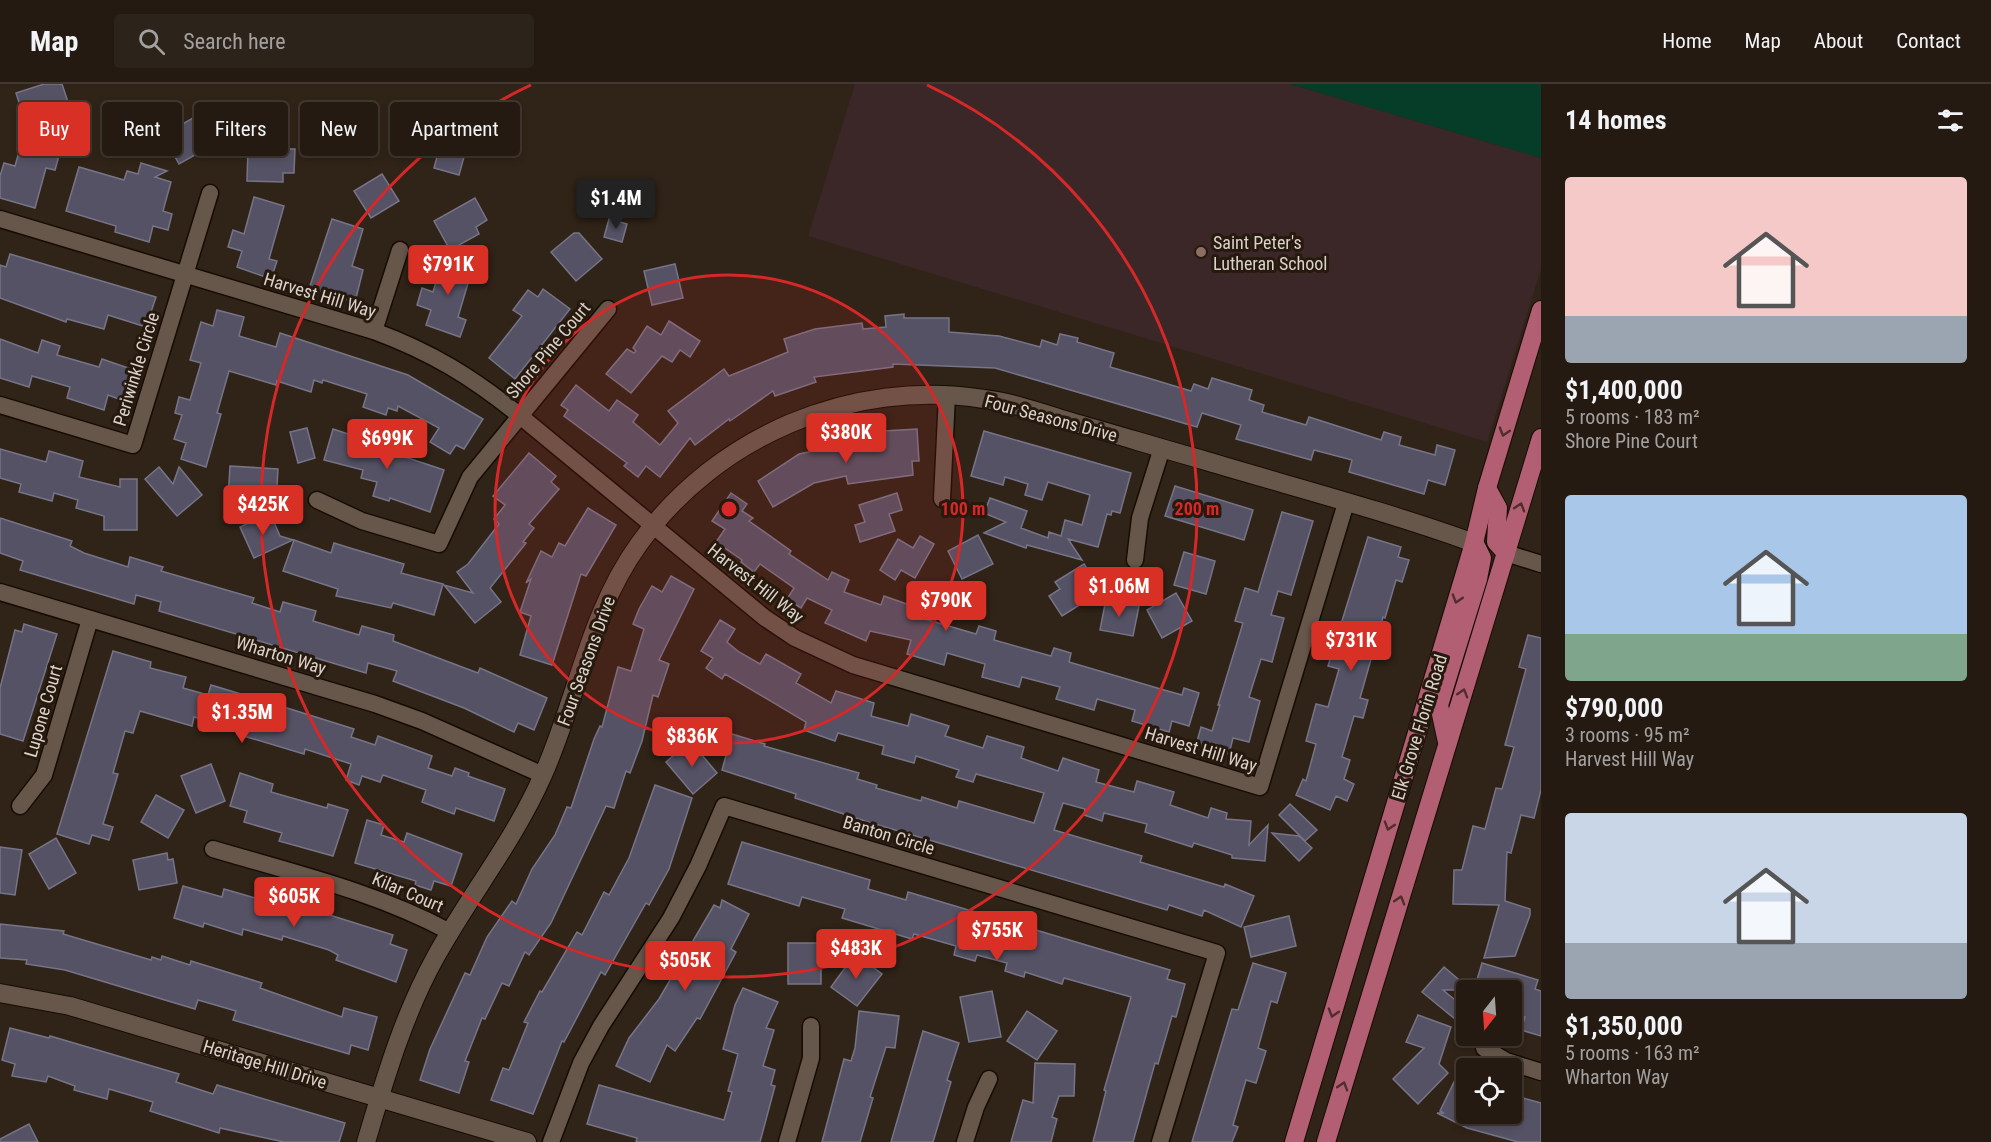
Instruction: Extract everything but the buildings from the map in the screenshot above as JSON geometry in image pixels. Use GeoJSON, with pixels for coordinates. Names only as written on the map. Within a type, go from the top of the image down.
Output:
{"type":"FeatureCollection","features":[{"type":"Feature","properties":{"kind":"main road","name":"Elk Grove Florin Road"},"geometry":{"type":"LineString","coordinates":[[1294,1142],[1474,543],[1487,488],[1541,310]]}},
{"type":"Feature","properties":{"kind":"main road","name":"Elk Grove Florin Road"},"geometry":{"type":"LineString","coordinates":[[1326,1142],[1541,438]]}},
{"type":"Feature","properties":{"kind":"main road"},"geometry":{"type":"LineString","coordinates":[[1487,488],[1498,508],[1496,542],[1506,553]]}},
{"type":"Feature","properties":{"kind":"main road"},"geometry":{"type":"LineString","coordinates":[[1447,744],[1439,705],[1478,579],[1482,558],[1474,543]]}},
{"type":"Feature","properties":{"kind":"street"},"geometry":{"type":"LineString","coordinates":[[185,274],[210,193]]}},
{"type":"Feature","properties":{"kind":"street","name":"Harvest Hill Way"},"geometry":{"type":"LineString","coordinates":[[0,219],[374,331],[413,346],[447,363],[478,382],[765,618],[795,638],[831,656],[853,665],[1260,787],[1346,503]]}},
{"type":"Feature","properties":{"kind":"street"},"geometry":{"type":"LineString","coordinates":[[374,331],[400,250]]}},
{"type":"Feature","properties":{"kind":"street","name":"Periwinkle Circle"},"geometry":{"type":"LineString","coordinates":[[0,405],[134,445],[185,274]]}},
{"type":"Feature","properties":{"kind":"street","name":"Shore Pine Court"},"geometry":{"type":"LineString","coordinates":[[317,500],[362,521],[439,544],[470,477],[608,309]]}},
{"type":"Feature","properties":{"kind":"street"},"geometry":{"type":"LineString","coordinates":[[942,499],[947,395]]}},
{"type":"Feature","properties":{"kind":"street","name":"Four Seasons Drive"},"geometry":{"type":"LineString","coordinates":[[366,1142],[412,1004],[450,932],[498,858],[543,775],[563,724],[599,614],[618,575],[653,526],[693,483],[727,457],[787,424],[846,404],[883,397],[947,395],[1012,404],[1474,543]]}},
{"type":"Feature","properties":{"kind":"street"},"geometry":{"type":"LineString","coordinates":[[1135,560],[1140,518],[1162,448]]}},
{"type":"Feature","properties":{"kind":"street"},"geometry":{"type":"LineString","coordinates":[[1506,553],[1541,564]]}},
{"type":"Feature","properties":{"kind":"street","name":"Wharton Way"},"geometry":{"type":"LineString","coordinates":[[0,592],[375,704],[422,721],[543,775]]}},
{"type":"Feature","properties":{"kind":"street","name":"Lupone Court"},"geometry":{"type":"LineString","coordinates":[[20,806],[44,775],[90,619]]}},
{"type":"Feature","properties":{"kind":"street","name":"Banton Circle"},"geometry":{"type":"LineString","coordinates":[[551,1142],[581,1063],[601,1026],[670,918],[698,867],[723,806],[1217,953],[1160,1142]]}},
{"type":"Feature","properties":{"kind":"street","name":"Kilar Court"},"geometry":{"type":"LineString","coordinates":[[213,849],[382,899],[410,910],[450,932]]}},
{"type":"Feature","properties":{"kind":"street","name":"Heritage Hill Drive"},"geometry":{"type":"LineString","coordinates":[[0,993],[70,1006],[527,1142]]}},
{"type":"Feature","properties":{"kind":"street"},"geometry":{"type":"LineString","coordinates":[[787,1142],[811,1058],[811,1026]]}},
{"type":"Feature","properties":{"kind":"street"},"geometry":{"type":"LineString","coordinates":[[1484,1048],[1506,1060],[1541,1072]]}},
{"type":"Feature","properties":{"kind":"street"},"geometry":{"type":"LineString","coordinates":[[965,1142],[976,1107],[989,1079]]}},
{"type":"Feature","properties":{"kind":"shaded area","name":"Saint Peter's Lutheran School"},"geometry":{"type":"Polygon","coordinates":[[[855,84],[1290,84],[1541,158],[1541,269],[1487,442],[808,236],[855,84]]]}},
{"type":"Feature","properties":{"kind":"green space"},"geometry":{"type":"Polygon","coordinates":[[[1290,84],[1541,84],[1541,158],[1290,84]]]}},
{"type":"Feature","properties":{"kind":"place","name":"Saint Peter's Lutheran School"},"geometry":{"type":"Point","coordinates":[1201,252]}}]}
